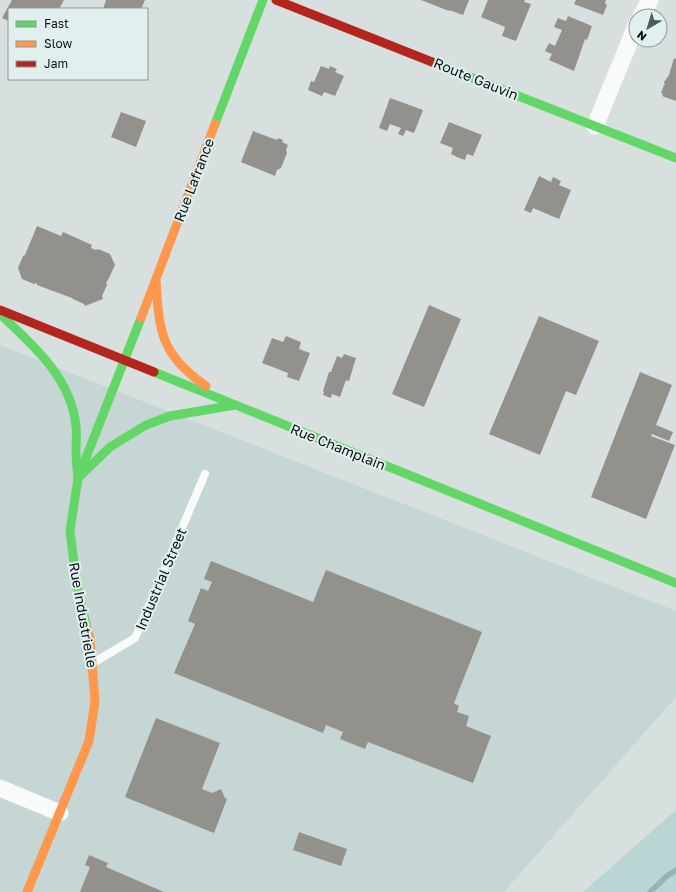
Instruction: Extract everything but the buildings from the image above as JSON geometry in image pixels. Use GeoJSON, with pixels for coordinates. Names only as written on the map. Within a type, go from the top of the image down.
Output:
{"type":"FeatureCollection","features":[{"type":"Feature","properties":{"kind":"main road","name":"Rue Lafrance"},"geometry":{"type":"LineString","coordinates":[[125,360],[263,0]]}},
{"type":"Feature","properties":{"kind":"main road","name":"Route Gauvin"},"geometry":{"type":"LineString","coordinates":[[276,0],[676,158]]}},
{"type":"Feature","properties":{"kind":"main road"},"geometry":{"type":"LineString","coordinates":[[156,279],[160,326],[167,345],[175,359],[191,376],[235,405]]}},
{"type":"Feature","properties":{"kind":"main road","name":"Rue Champlain"},"geometry":{"type":"LineString","coordinates":[[0,310],[676,583]]}},
{"type":"Feature","properties":{"kind":"main road"},"geometry":{"type":"LineString","coordinates":[[0,314],[44,356],[60,378],[72,403],[77,424],[76,455],[78,478]]}},
{"type":"Feature","properties":{"kind":"main road","name":"Rue Industrielle"},"geometry":{"type":"LineString","coordinates":[[27,892],[89,741],[95,701],[93,663],[90,639],[77,586],[70,532],[78,478],[125,360]]}},
{"type":"Feature","properties":{"kind":"main road"},"geometry":{"type":"LineString","coordinates":[[78,478],[110,447],[146,425],[170,416],[235,405]]}},
{"type":"Feature","properties":{"kind":"street"},"geometry":{"type":"LineString","coordinates":[[595,126],[628,46]]}},
{"type":"Feature","properties":{"kind":"street"},"geometry":{"type":"LineString","coordinates":[[0,788],[60,813]]}},
{"type":"Feature","properties":{"kind":"lane","name":"Industrial Street"},"geometry":{"type":"LineString","coordinates":[[93,663],[136,638],[205,474]]}},
{"type":"Feature","properties":{"kind":"shaded area"},"geometry":{"type":"Polygon","coordinates":[[[0,345],[676,611],[676,697],[504,892],[0,892],[0,345]]]}},
{"type":"Feature","properties":{"kind":"shaded area"},"geometry":{"type":"Polygon","coordinates":[[[676,810],[676,892],[583,892],[676,810]]]}},
{"type":"Feature","properties":{"kind":"waterway"},"geometry":{"type":"LineString","coordinates":[[650,892],[667,876],[676,870]]}},
{"type":"Feature","properties":{"kind":"traffic: fast"},"geometry":{"type":"LineString","coordinates":[[215,124],[263,0]]}},
{"type":"Feature","properties":{"kind":"traffic: fast"},"geometry":{"type":"LineString","coordinates":[[432,62],[676,158]]}},
{"type":"Feature","properties":{"kind":"traffic: fast"},"geometry":{"type":"LineString","coordinates":[[1,315],[38,351],[59,378],[67,393],[73,409],[76,426],[76,458],[78,478]]}},
{"type":"Feature","properties":{"kind":"traffic: fast"},"geometry":{"type":"LineString","coordinates":[[87,628],[77,586],[70,531],[78,478],[141,318]]}},
{"type":"Feature","properties":{"kind":"traffic: fast"},"geometry":{"type":"LineString","coordinates":[[154,372],[676,583]]}},
{"type":"Feature","properties":{"kind":"traffic: fast"},"geometry":{"type":"LineString","coordinates":[[78,478],[110,447],[146,425],[170,416],[235,405]]}},
{"type":"Feature","properties":{"kind":"traffic: slow"},"geometry":{"type":"LineString","coordinates":[[141,318],[215,124]]}},
{"type":"Feature","properties":{"kind":"traffic: slow"},"geometry":{"type":"LineString","coordinates":[[156,279],[161,327],[165,340],[179,363],[206,386]]}},
{"type":"Feature","properties":{"kind":"traffic: slow"},"geometry":{"type":"LineString","coordinates":[[27,892],[89,741],[95,701],[90,639],[87,628]]}},
{"type":"Feature","properties":{"kind":"traffic: jam"},"geometry":{"type":"LineString","coordinates":[[276,0],[432,62]]}},
{"type":"Feature","properties":{"kind":"traffic: jam"},"geometry":{"type":"LineString","coordinates":[[0,310],[154,372]]}}]}
